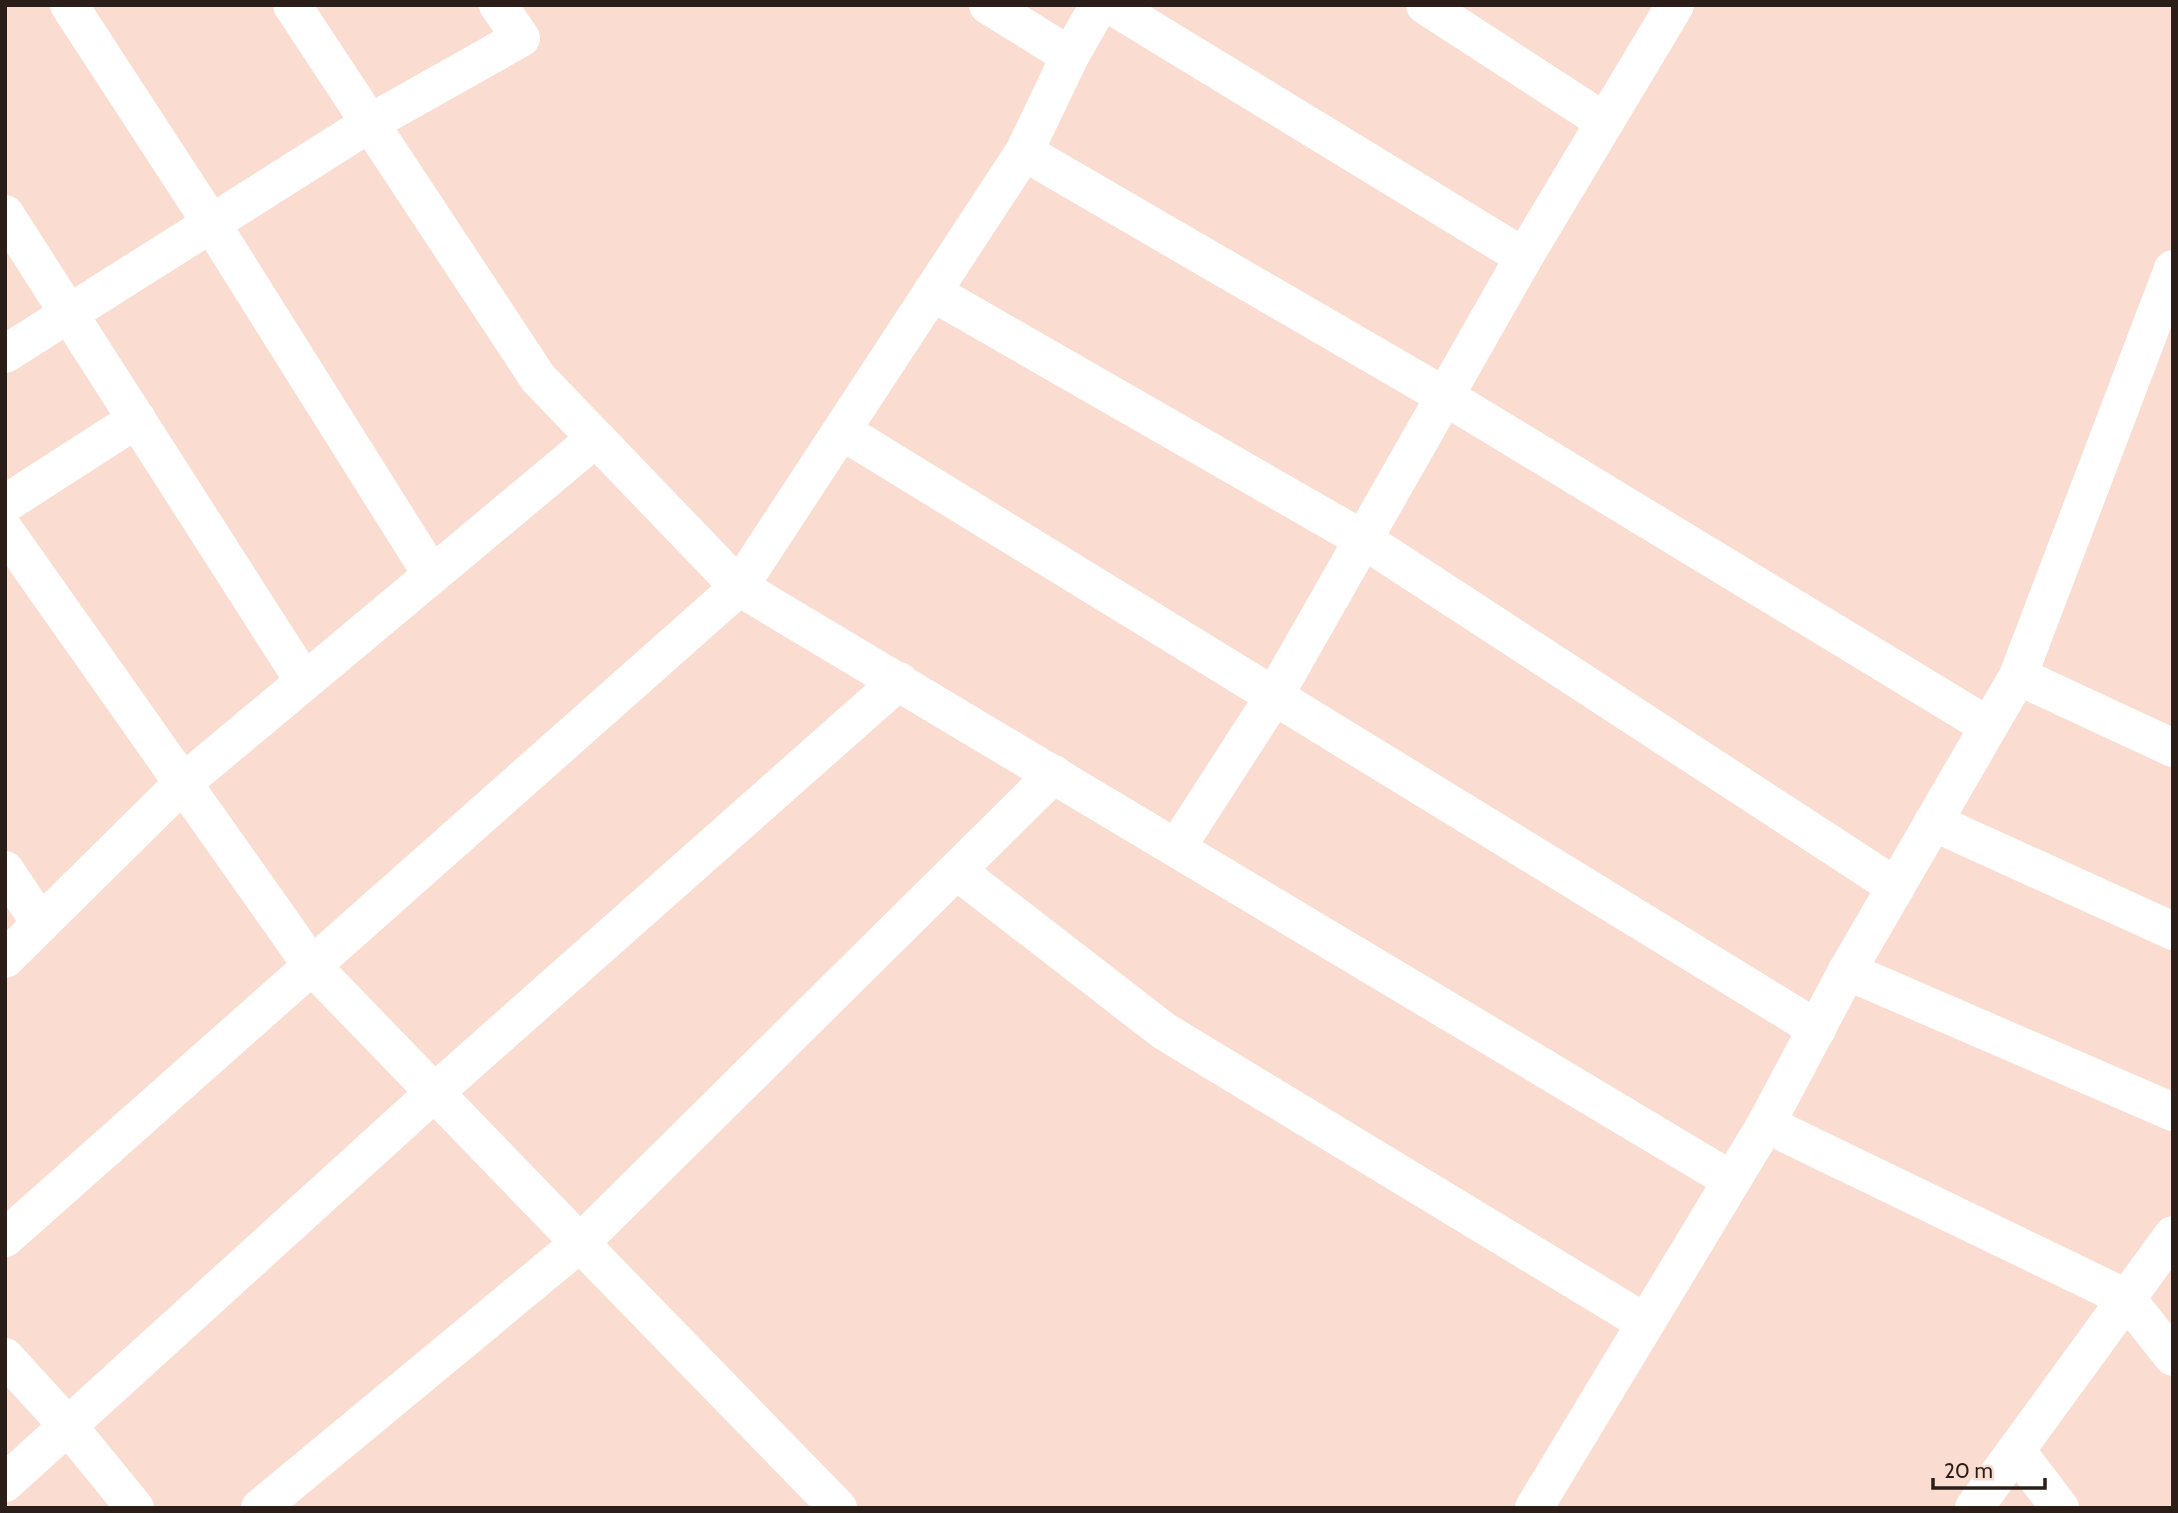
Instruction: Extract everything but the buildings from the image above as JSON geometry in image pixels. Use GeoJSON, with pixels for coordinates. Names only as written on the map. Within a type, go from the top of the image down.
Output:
{"type":"FeatureCollection","features":[{"type":"Feature","properties":{"kind":"street"},"geometry":{"type":"LineString","coordinates":[[69,5],[211,223],[432,575]]}},
{"type":"Feature","properties":{"kind":"street"},"geometry":{"type":"LineString","coordinates":[[292,5],[538,378],[739,587],[1731,1180]]}},
{"type":"Feature","properties":{"kind":"street"},"geometry":{"type":"LineString","coordinates":[[5,354],[370,123],[521,38],[498,5]]}},
{"type":"Feature","properties":{"kind":"street"},"geometry":{"type":"LineString","coordinates":[[988,5],[1070,56]]}},
{"type":"Feature","properties":{"kind":"street"},"geometry":{"type":"LineString","coordinates":[[5,1238],[739,587],[1024,152],[1070,56],[1100,5]]}},
{"type":"Feature","properties":{"kind":"street"},"geometry":{"type":"LineString","coordinates":[[1111,5],[1524,257]]}},
{"type":"Feature","properties":{"kind":"street"},"geometry":{"type":"LineString","coordinates":[[1425,5],[1605,122]]}},
{"type":"Feature","properties":{"kind":"street"},"geometry":{"type":"LineString","coordinates":[[1177,847],[1273,698],[1524,257],[1675,5]]}},
{"type":"Feature","properties":{"kind":"street"},"geometry":{"type":"LineString","coordinates":[[1024,152],[1446,397],[1988,726]]}},
{"type":"Feature","properties":{"kind":"street"},"geometry":{"type":"LineString","coordinates":[[5,214],[304,681]]}},
{"type":"Feature","properties":{"kind":"street"},"geometry":{"type":"LineString","coordinates":[[1534,1508],[1766,1124],[1847,971],[2018,676],[2173,269]]}},
{"type":"Feature","properties":{"kind":"street"},"geometry":{"type":"LineString","coordinates":[[932,292],[1364,540],[1896,887]]}},
{"type":"Feature","properties":{"kind":"street"},"geometry":{"type":"LineString","coordinates":[[5,504],[137,419]]}},
{"type":"Feature","properties":{"kind":"street"},"geometry":{"type":"LineString","coordinates":[[842,431],[1273,698],[1817,1029]]}},
{"type":"Feature","properties":{"kind":"street"},"geometry":{"type":"LineString","coordinates":[[5,959],[183,783],[596,438]]}},
{"type":"Feature","properties":{"kind":"street"},"geometry":{"type":"LineString","coordinates":[[5,531],[312,966],[838,1508]]}},
{"type":"Feature","properties":{"kind":"street"},"geometry":{"type":"LineString","coordinates":[[2018,676],[2173,748]]}},
{"type":"Feature","properties":{"kind":"street"},"geometry":{"type":"LineString","coordinates":[[5,1483],[435,1093],[899,681]]}},
{"type":"Feature","properties":{"kind":"street"},"geometry":{"type":"LineString","coordinates":[[260,1508],[580,1243],[1054,774]]}},
{"type":"Feature","properties":{"kind":"street"},"geometry":{"type":"LineString","coordinates":[[1933,822],[2173,931]]}},
{"type":"Feature","properties":{"kind":"street"},"geometry":{"type":"LineString","coordinates":[[5,870],[41,924]]}},
{"type":"Feature","properties":{"kind":"street"},"geometry":{"type":"LineString","coordinates":[[957,870],[1164,1031],[1644,1322]]}},
{"type":"Feature","properties":{"kind":"street"},"geometry":{"type":"LineString","coordinates":[[1847,971],[2173,1112]]}},
{"type":"Feature","properties":{"kind":"street"},"geometry":{"type":"LineString","coordinates":[[1766,1124],[2126,1298],[2173,1357]]}},
{"type":"Feature","properties":{"kind":"street"},"geometry":{"type":"LineString","coordinates":[[1974,1508],[2173,1235]]}},
{"type":"Feature","properties":{"kind":"street"},"geometry":{"type":"LineString","coordinates":[[5,1357],[68,1426],[135,1508]]}},
{"type":"Feature","properties":{"kind":"street"},"geometry":{"type":"LineString","coordinates":[[2016,1450],[2060,1508]]}}]}
